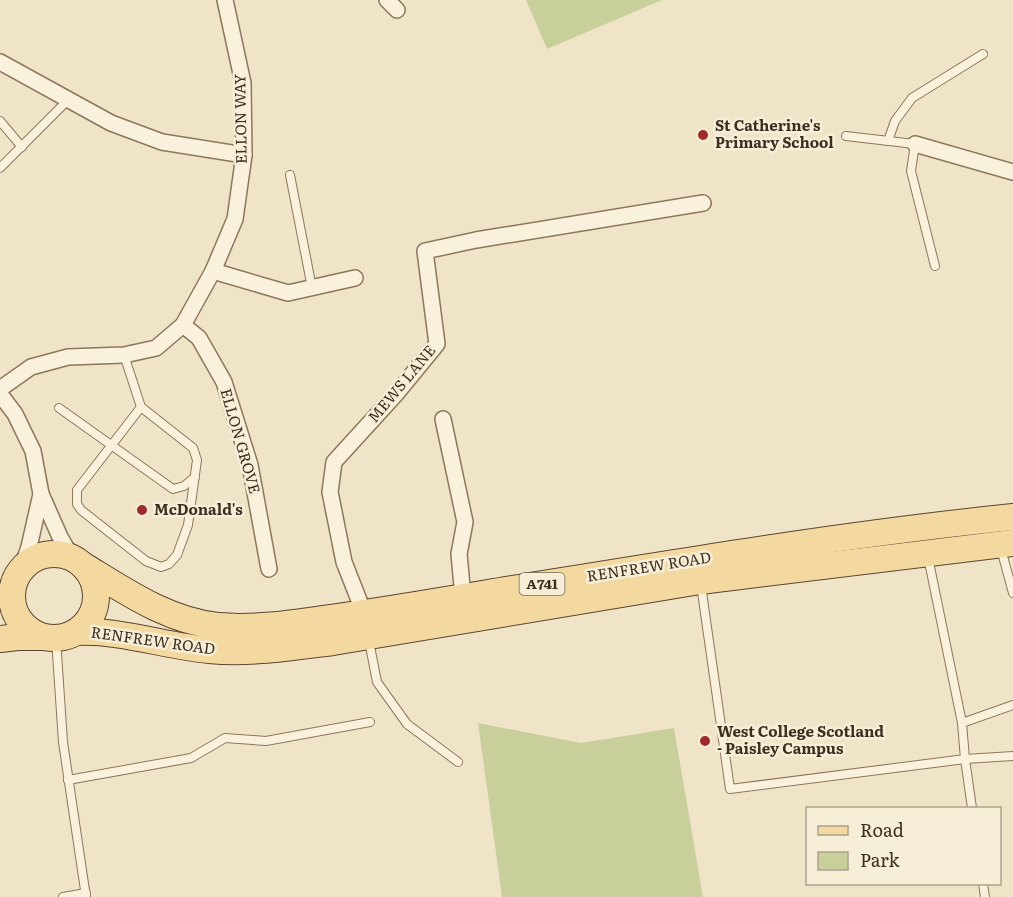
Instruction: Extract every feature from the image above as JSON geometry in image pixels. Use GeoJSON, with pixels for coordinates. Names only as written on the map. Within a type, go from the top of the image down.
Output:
{"type":"FeatureCollection","features":[{"type":"Feature","properties":{"kind":"main road","name":"RENFREW ROAD"},"geometry":{"type":"LineString","coordinates":[[0,639],[105,632],[177,646],[238,652],[277,649],[463,597],[699,570],[925,539],[1013,517]]}},
{"type":"Feature","properties":{"kind":"main road","name":"RENFREW ROAD"},"geometry":{"type":"LineString","coordinates":[[925,539],[1006,544]]}},
{"type":"Feature","properties":{"kind":"main road"},"geometry":{"type":"LineString","coordinates":[[58,554],[78,562],[92,577],[96,591],[96,604],[91,618],[59,636],[30,631],[20,622],[14,609],[12,581],[32,561],[44,555],[58,554]]}},
{"type":"Feature","properties":{"kind":"main road","name":"RENFREW ROAD"},"geometry":{"type":"LineString","coordinates":[[78,562],[151,605],[189,621],[208,624],[270,626],[367,625],[699,570]]}},
{"type":"Feature","properties":{"kind":"street","name":"ELLON WAY"},"geometry":{"type":"LineString","coordinates":[[0,389],[32,367],[68,357],[124,355],[156,348],[183,325],[213,271],[235,219],[244,155],[243,83],[225,0]]}},
{"type":"Feature","properties":{"kind":"street"},"geometry":{"type":"LineString","coordinates":[[0,62],[111,123],[162,142],[244,155]]}},
{"type":"Feature","properties":{"kind":"street"},"geometry":{"type":"LineString","coordinates":[[915,144],[1013,172]]}},
{"type":"Feature","properties":{"kind":"street","name":"MEWS LANE"},"geometry":{"type":"LineString","coordinates":[[367,625],[344,562],[330,492],[334,462],[396,394],[437,344],[425,251],[476,240],[703,203]]}},
{"type":"Feature","properties":{"kind":"street"},"geometry":{"type":"LineString","coordinates":[[213,271],[288,293],[355,278]]}},
{"type":"Feature","properties":{"kind":"street","name":"ELLON GROVE"},"geometry":{"type":"LineString","coordinates":[[183,325],[199,338],[224,382],[250,465],[269,569]]}},
{"type":"Feature","properties":{"kind":"street"},"geometry":{"type":"LineString","coordinates":[[0,394],[15,414],[33,450],[41,494],[60,537],[78,562]]}},
{"type":"Feature","properties":{"kind":"street"},"geometry":{"type":"LineString","coordinates":[[443,418],[465,522],[459,554],[463,597]]}},
{"type":"Feature","properties":{"kind":"street"},"geometry":{"type":"LineString","coordinates":[[12,581],[29,547],[41,494]]}},
{"type":"Feature","properties":{"kind":"lane"},"geometry":{"type":"LineString","coordinates":[[888,141],[895,121],[912,98],[983,54]]}},
{"type":"Feature","properties":{"kind":"lane"},"geometry":{"type":"LineString","coordinates":[[0,168],[69,99]]}},
{"type":"Feature","properties":{"kind":"lane"},"geometry":{"type":"LineString","coordinates":[[0,121],[22,147]]}},
{"type":"Feature","properties":{"kind":"lane"},"geometry":{"type":"LineString","coordinates":[[846,136],[915,144],[911,171],[935,266]]}},
{"type":"Feature","properties":{"kind":"lane"},"geometry":{"type":"LineString","coordinates":[[290,175],[312,288]]}},
{"type":"Feature","properties":{"kind":"lane"},"geometry":{"type":"LineString","coordinates":[[124,355],[141,407],[193,448],[197,460],[189,525],[177,555],[169,564],[161,567],[146,561],[81,510],[77,504],[77,490],[141,407]]}},
{"type":"Feature","properties":{"kind":"lane"},"geometry":{"type":"LineString","coordinates":[[59,408],[173,489],[184,486],[195,477]]}},
{"type":"Feature","properties":{"kind":"lane"},"geometry":{"type":"LineString","coordinates":[[925,539],[962,723],[972,807]]}},
{"type":"Feature","properties":{"kind":"lane"},"geometry":{"type":"LineString","coordinates":[[1006,544],[1013,593]]}},
{"type":"Feature","properties":{"kind":"lane"},"geometry":{"type":"LineString","coordinates":[[699,570],[730,789],[965,759],[1013,756]]}},
{"type":"Feature","properties":{"kind":"lane"},"geometry":{"type":"LineString","coordinates":[[367,625],[377,682],[407,724],[458,762]]}},
{"type":"Feature","properties":{"kind":"lane"},"geometry":{"type":"LineString","coordinates":[[59,636],[63,742],[86,895],[63,897]]}},
{"type":"Feature","properties":{"kind":"lane"},"geometry":{"type":"LineString","coordinates":[[962,723],[1013,705]]}},
{"type":"Feature","properties":{"kind":"lane"},"geometry":{"type":"LineString","coordinates":[[68,780],[191,758],[225,738],[266,741],[370,722]]}},
{"type":"Feature","properties":{"kind":"green space"},"geometry":{"type":"Polygon","coordinates":[[[526,0],[662,0],[547,49],[526,0]]]}},
{"type":"Feature","properties":{"kind":"green space"},"geometry":{"type":"Polygon","coordinates":[[[478,723],[581,743],[674,728],[703,897],[502,897],[478,723]]]}},
{"type":"Feature","properties":{"kind":"place","name":"St Catherine's Primary School"},"geometry":{"type":"Point","coordinates":[703,135]}},
{"type":"Feature","properties":{"kind":"place","name":"McDonald's"},"geometry":{"type":"Point","coordinates":[142,510]}},
{"type":"Feature","properties":{"kind":"place","name":"West College Scotland - Paisley Campus"},"geometry":{"type":"Point","coordinates":[705,741]}}]}
